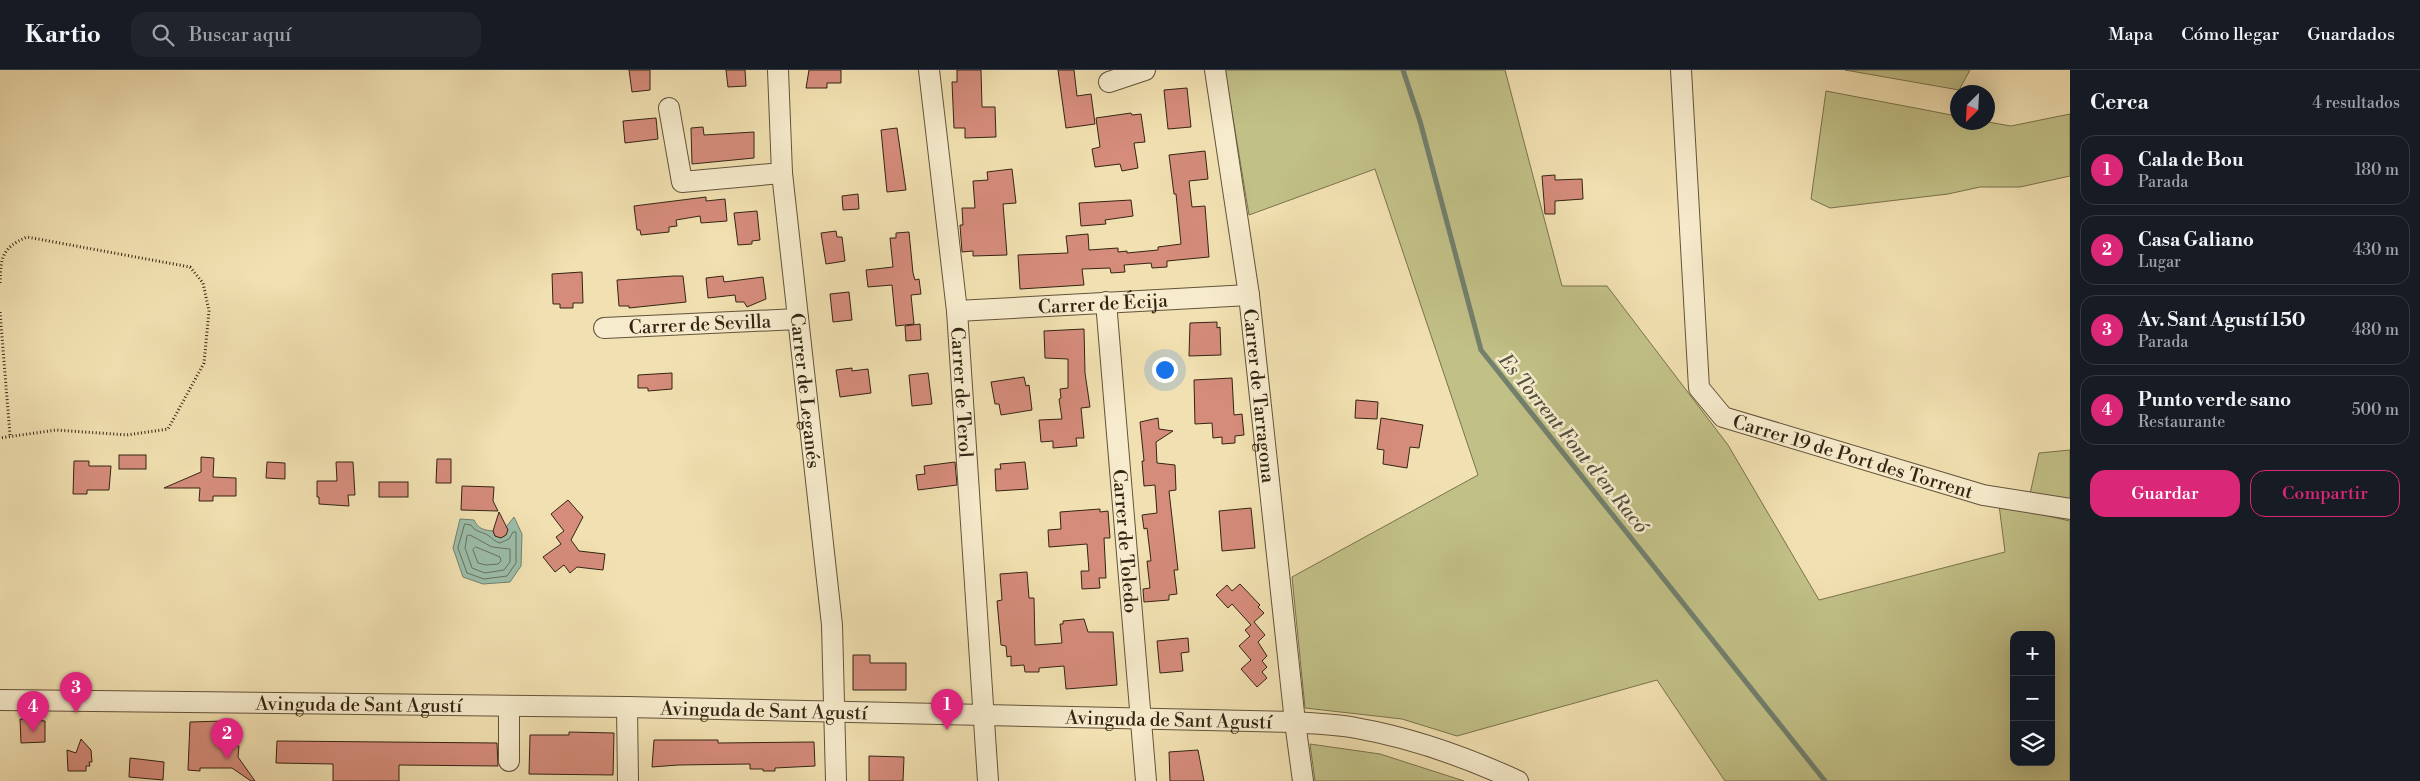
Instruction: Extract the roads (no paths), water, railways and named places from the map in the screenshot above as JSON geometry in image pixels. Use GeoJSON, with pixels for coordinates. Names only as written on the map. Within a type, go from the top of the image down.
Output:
{"type":"FeatureCollection","features":[{"type":"Feature","properties":{"kind":"street","name":"Carrer de Leganés"},"geometry":{"type":"LineString","coordinates":[[778,70],[782,173],[832,625],[836,781]]}},
{"type":"Feature","properties":{"kind":"street","name":"Carrer de Terol"},"geometry":{"type":"LineString","coordinates":[[929,70],[957,311],[988,781]]}},
{"type":"Feature","properties":{"kind":"street"},"geometry":{"type":"LineString","coordinates":[[1110,82],[1145,70]]}},
{"type":"Feature","properties":{"kind":"street","name":"Carrer de Tarragona"},"geometry":{"type":"LineString","coordinates":[[1215,70],[1249,295],[1295,722],[1304,781]]}},
{"type":"Feature","properties":{"kind":"street","name":"Carrer 19 de Port des Torrent"},"geometry":{"type":"LineString","coordinates":[[1681,70],[1699,388],[1723,417],[1983,495],[2070,509]]}},
{"type":"Feature","properties":{"kind":"street"},"geometry":{"type":"LineString","coordinates":[[669,108],[682,182],[782,173]]}},
{"type":"Feature","properties":{"kind":"street","name":"Carrer de Écija"},"geometry":{"type":"LineString","coordinates":[[957,311],[1249,295]]}},
{"type":"Feature","properties":{"kind":"street","name":"Carrer de Toledo"},"geometry":{"type":"LineString","coordinates":[[1106,302],[1146,781]]}},
{"type":"Feature","properties":{"kind":"street","name":"Carrer de Sevilla"},"geometry":{"type":"LineString","coordinates":[[604,328],[798,319]]}},
{"type":"Feature","properties":{"kind":"street","name":"Avinguda de Sant Agustí"},"geometry":{"type":"LineString","coordinates":[[0,700],[835,711],[1295,722],[1353,727],[1394,736],[1434,747],[1518,781]]}},
{"type":"Feature","properties":{"kind":"street"},"geometry":{"type":"LineString","coordinates":[[509,706],[509,761]]}},
{"type":"Feature","properties":{"kind":"street"},"geometry":{"type":"LineString","coordinates":[[627,708],[628,781]]}},
{"type":"Feature","properties":{"kind":"water"},"geometry":{"type":"Polygon","coordinates":[[[514,517],[522,534],[521,566],[510,582],[483,584],[463,577],[453,548],[460,519],[474,520],[479,527],[493,531],[495,536],[501,538],[506,535],[506,527],[514,517]]]}},
{"type":"Feature","properties":{"kind":"waterway","name":"Es Torrent Font d'en Racó"},"geometry":{"type":"LineString","coordinates":[[1403,70],[1420,121],[1481,350],[1825,781]]}},
{"type":"Feature","properties":{"kind":"place","name":"Av. Sant Agustí 150"},"geometry":{"type":"Point","coordinates":[76,713]}},
{"type":"Feature","properties":{"kind":"place","name":"Cala de Bou"},"geometry":{"type":"Point","coordinates":[947,730]}},
{"type":"Feature","properties":{"kind":"place","name":"Punto verde sano"},"geometry":{"type":"Point","coordinates":[33,732]}},
{"type":"Feature","properties":{"kind":"place","name":"Casa Galiano"},"geometry":{"type":"Point","coordinates":[227,759]}}]}
